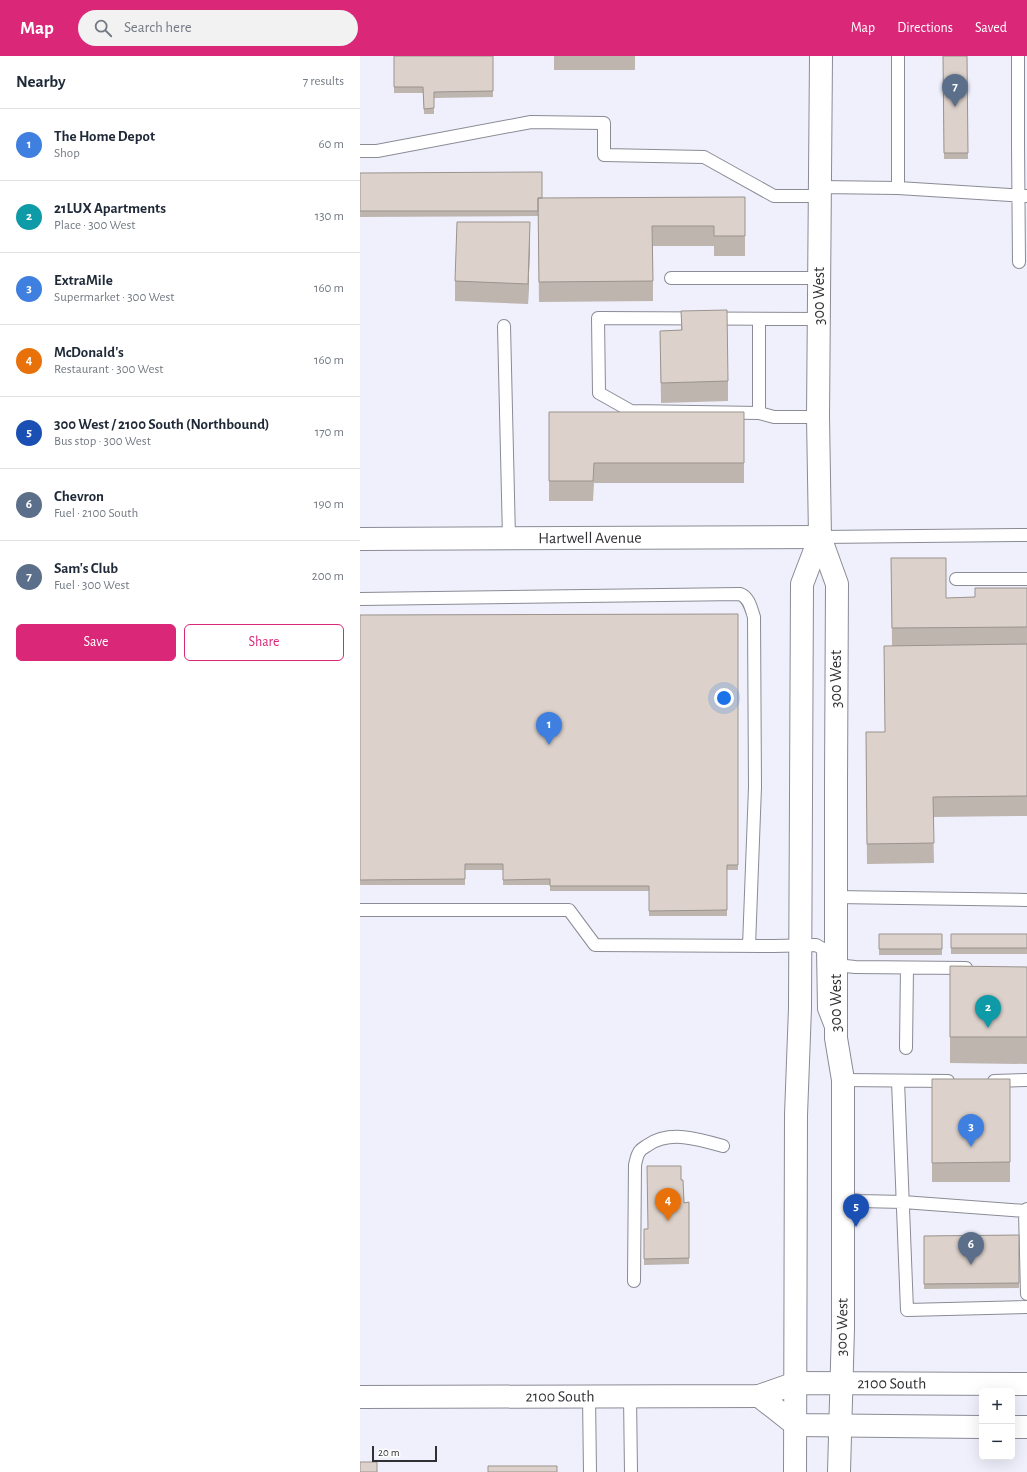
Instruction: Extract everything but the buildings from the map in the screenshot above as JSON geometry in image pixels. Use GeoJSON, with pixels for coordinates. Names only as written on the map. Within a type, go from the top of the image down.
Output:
{"type":"FeatureCollection","features":[{"type":"Feature","properties":{"kind":"main road","name":"300 West"},"geometry":{"type":"LineString","coordinates":[[821,56],[818,417],[820,537],[837,584],[836,1038],[843,1080],[843,1328],[839,1472]]}},
{"type":"Feature","properties":{"kind":"main road","name":"300 West"},"geometry":{"type":"LineString","coordinates":[[795,1472],[796,1115],[800,945],[802,584],[820,537]]}},
{"type":"Feature","properties":{"kind":"main road","name":"Hartwell Avenue"},"geometry":{"type":"LineString","coordinates":[[360,539],[820,537]]}},
{"type":"Feature","properties":{"kind":"main road","name":"2100 South"},"geometry":{"type":"LineString","coordinates":[[360,1397],[759,1396],[796,1383],[1027,1384]]}},
{"type":"Feature","properties":{"kind":"main road"},"geometry":{"type":"LineString","coordinates":[[759,1396],[796,1425],[979,1427]]}},
{"type":"Feature","properties":{"kind":"main road"},"geometry":{"type":"LineString","coordinates":[[1015,1427],[1027,1427]]}},
{"type":"Feature","properties":{"kind":"lane"},"geometry":{"type":"LineString","coordinates":[[898,56],[898,188]]}},
{"type":"Feature","properties":{"kind":"lane"},"geometry":{"type":"LineString","coordinates":[[1018,56],[1023,196],[1019,262]]}},
{"type":"Feature","properties":{"kind":"lane"},"geometry":{"type":"LineString","coordinates":[[360,150],[377,151],[532,122],[604,123],[604,155],[704,157],[774,196],[898,188],[1023,196]]}},
{"type":"Feature","properties":{"kind":"lane"},"geometry":{"type":"LineString","coordinates":[[671,278],[819,278]]}},
{"type":"Feature","properties":{"kind":"lane"},"geometry":{"type":"LineString","coordinates":[[818,417],[774,417],[759,413],[631,411],[599,393],[598,318],[819,319]]}},
{"type":"Feature","properties":{"kind":"lane"},"geometry":{"type":"LineString","coordinates":[[759,319],[759,413]]}},
{"type":"Feature","properties":{"kind":"lane"},"geometry":{"type":"LineString","coordinates":[[504,326],[509,538]]}},
{"type":"Feature","properties":{"kind":"lane"},"geometry":{"type":"LineString","coordinates":[[820,537],[1027,535]]}},
{"type":"Feature","properties":{"kind":"lane"},"geometry":{"type":"LineString","coordinates":[[956,579],[1027,579]]}},
{"type":"Feature","properties":{"kind":"lane"},"geometry":{"type":"LineString","coordinates":[[360,599],[740,594],[745,596],[749,601],[754,617],[755,691],[755,787],[749,946]]}},
{"type":"Feature","properties":{"kind":"lane"},"geometry":{"type":"LineString","coordinates":[[836,896],[1027,900]]}},
{"type":"Feature","properties":{"kind":"lane"},"geometry":{"type":"LineString","coordinates":[[360,910],[569,910],[595,945],[816,945],[823,949],[824,1009],[836,1038]]}},
{"type":"Feature","properties":{"kind":"lane"},"geometry":{"type":"LineString","coordinates":[[836,965],[855,967],[979,968]]}},
{"type":"Feature","properties":{"kind":"lane"},"geometry":{"type":"LineString","coordinates":[[906,1048],[908,968]]}},
{"type":"Feature","properties":{"kind":"lane"},"geometry":{"type":"LineString","coordinates":[[843,1080],[958,1081]]}},
{"type":"Feature","properties":{"kind":"lane"},"geometry":{"type":"LineString","coordinates":[[981,1080],[1027,1080]]}},
{"type":"Feature","properties":{"kind":"lane"},"geometry":{"type":"LineString","coordinates":[[898,1081],[907,1310],[1027,1307]]}},
{"type":"Feature","properties":{"kind":"lane"},"geometry":{"type":"LineString","coordinates":[[634,1281],[635,1166],[640,1150],[653,1142],[666,1137],[681,1137],[702,1140],[723,1146]]}},
{"type":"Feature","properties":{"kind":"lane"},"geometry":{"type":"LineString","coordinates":[[843,1199],[1026,1210],[1027,1294]]}},
{"type":"Feature","properties":{"kind":"lane"},"geometry":{"type":"LineString","coordinates":[[588,1396],[590,1472]]}},
{"type":"Feature","properties":{"kind":"lane"},"geometry":{"type":"LineString","coordinates":[[630,1396],[632,1472]]}},
{"type":"Feature","properties":{"kind":"place","name":"Sam's Club"},"geometry":{"type":"Point","coordinates":[955,107]}},
{"type":"Feature","properties":{"kind":"place","name":"The Home Depot"},"geometry":{"type":"Point","coordinates":[549,745]}},
{"type":"Feature","properties":{"kind":"place","name":"21LUX Apartments"},"geometry":{"type":"Point","coordinates":[988,1028]}},
{"type":"Feature","properties":{"kind":"place","name":"ExtraMile"},"geometry":{"type":"Point","coordinates":[971,1147]}},
{"type":"Feature","properties":{"kind":"place","name":"McDonald's"},"geometry":{"type":"Point","coordinates":[668,1221]}},
{"type":"Feature","properties":{"kind":"place","name":"300 West / 2100 South (Northbound)"},"geometry":{"type":"Point","coordinates":[856,1227]}},
{"type":"Feature","properties":{"kind":"place","name":"Chevron"},"geometry":{"type":"Point","coordinates":[971,1265]}}]}
